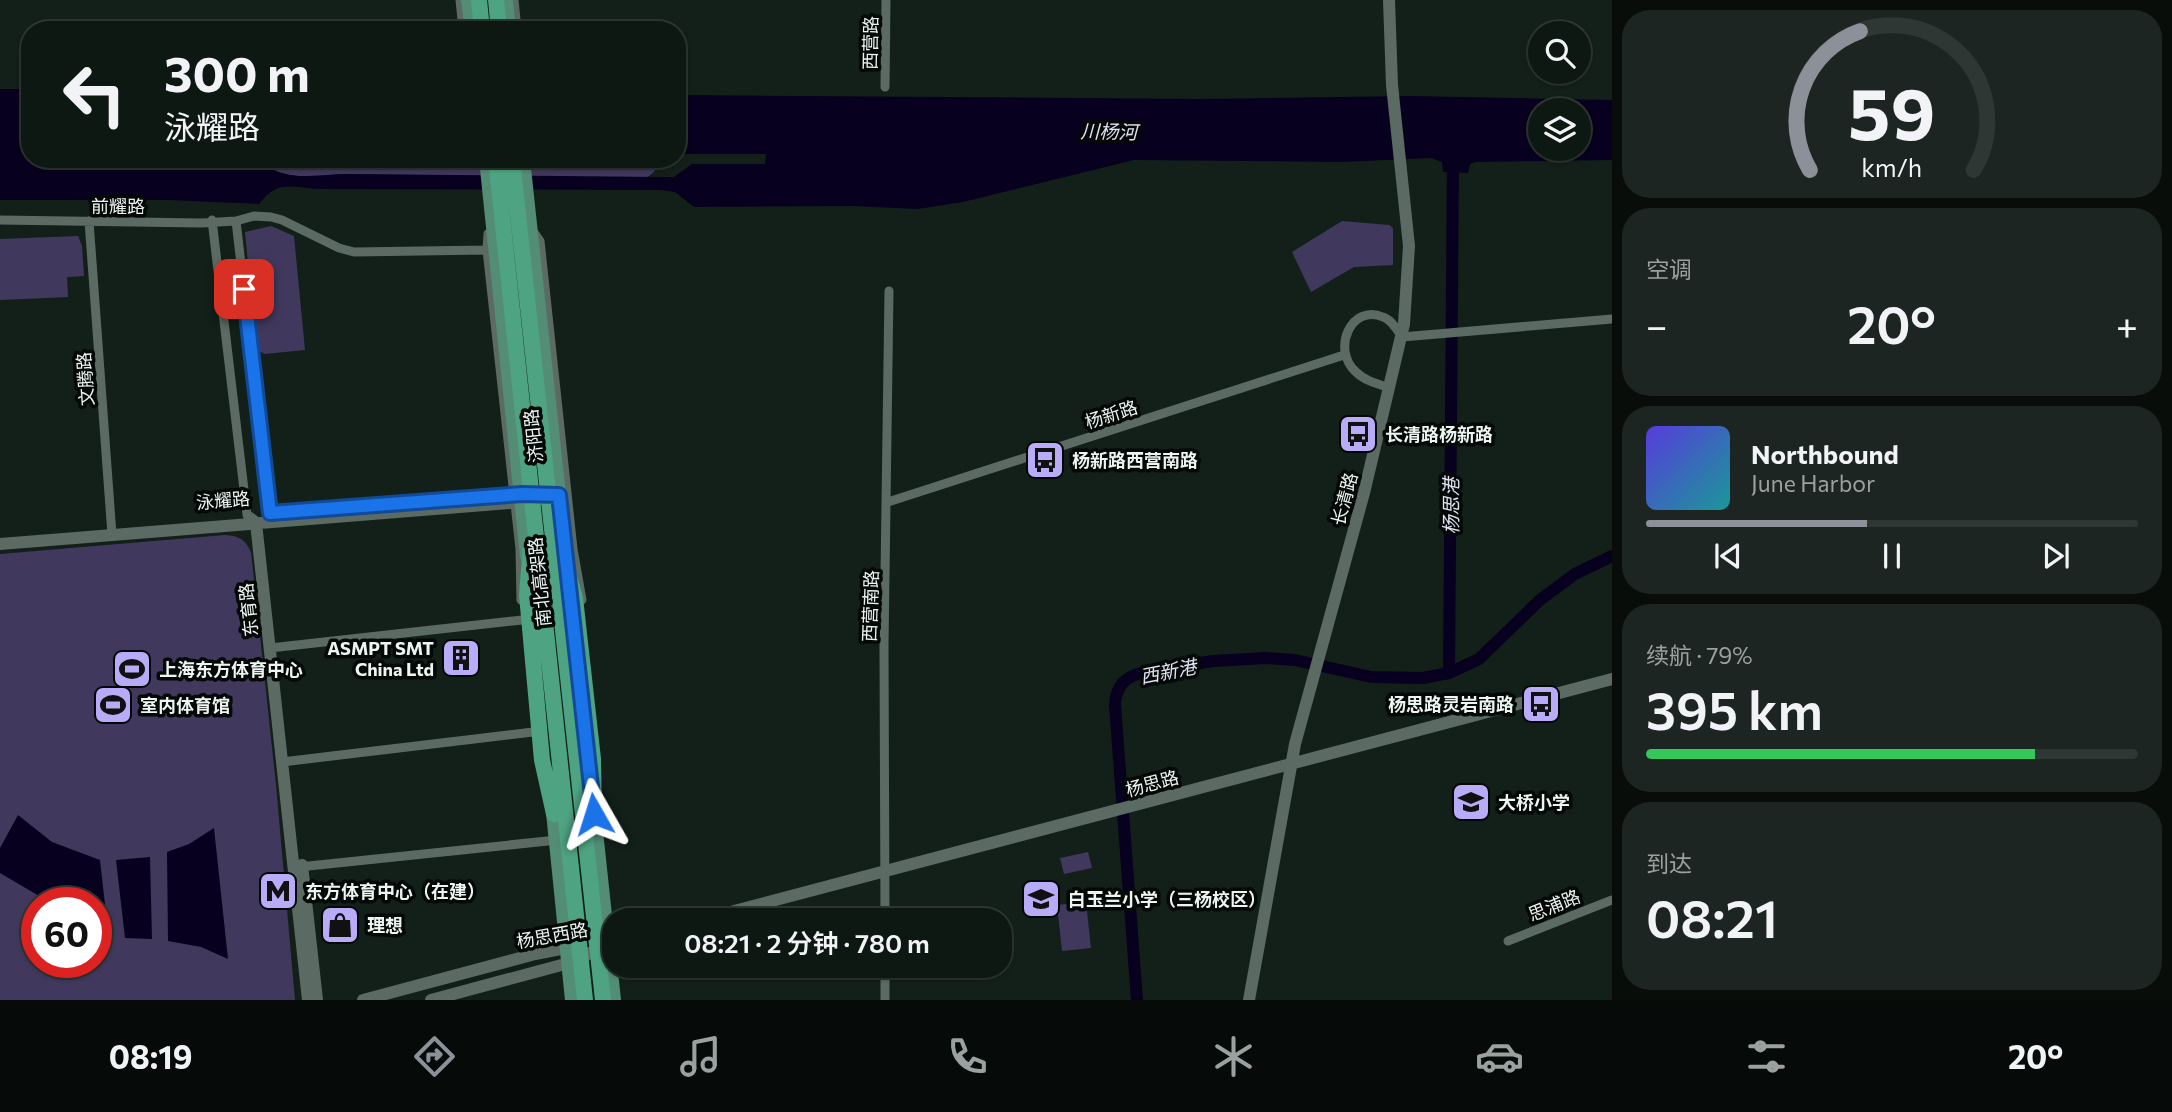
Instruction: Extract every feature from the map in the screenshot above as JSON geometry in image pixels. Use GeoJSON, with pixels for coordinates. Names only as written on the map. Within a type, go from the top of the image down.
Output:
{"type":"FeatureCollection","features":[{"type":"Feature","properties":{"kind":"highway"},"geometry":{"type":"LineString","coordinates":[[479,0],[481,21]]}},
{"type":"Feature","properties":{"kind":"highway"},"geometry":{"type":"LineString","coordinates":[[496,0],[498,21]]}},
{"type":"Feature","properties":{"kind":"highway","name":"南北高架路"},"geometry":{"type":"LineString","coordinates":[[497,168],[585,1000]]}},
{"type":"Feature","properties":{"kind":"highway","name":"南北高架路"},"geometry":{"type":"LineString","coordinates":[[513,168],[603,1000]]}},
{"type":"Feature","properties":{"kind":"highway"},"geometry":{"type":"LineString","coordinates":[[552,523],[575,598],[593,759],[594,814]]}},
{"type":"Feature","properties":{"kind":"highway"},"geometry":{"type":"LineString","coordinates":[[535,526],[529,558],[527,595],[542,760],[554,814]]}},
{"type":"Feature","properties":{"kind":"main road"},"geometry":{"type":"LineString","coordinates":[[468,0],[471,21]]}},
{"type":"Feature","properties":{"kind":"main road"},"geometry":{"type":"LineString","coordinates":[[506,0],[508,21]]}},
{"type":"Feature","properties":{"kind":"main road","name":"济阳路"},"geometry":{"type":"LineString","coordinates":[[487,168],[572,1000]]}},
{"type":"Feature","properties":{"kind":"main road","name":"济阳路"},"geometry":{"type":"LineString","coordinates":[[524,168],[606,908]]}},
{"type":"Feature","properties":{"kind":"main road","name":"济阳路"},"geometry":{"type":"LineString","coordinates":[[613,978],[614,1000]]}},
{"type":"Feature","properties":{"kind":"street"},"geometry":{"type":"LineString","coordinates":[[460,0],[462,21]]}},
{"type":"Feature","properties":{"kind":"street"},"geometry":{"type":"LineString","coordinates":[[514,0],[516,21]]}},
{"type":"Feature","properties":{"kind":"street","name":"西营路"},"geometry":{"type":"LineString","coordinates":[[885,87],[886,0]]}},
{"type":"Feature","properties":{"kind":"street","name":"长清路"},"geometry":{"type":"LineString","coordinates":[[1249,1000],[1291,764],[1390,388],[1406,310],[1409,246],[1391,73],[1389,0]]}},
{"type":"Feature","properties":{"kind":"street","name":"前耀路"},"geometry":{"type":"LineString","coordinates":[[0,220],[201,223],[254,216],[282,220],[339,248],[354,252],[487,250]]}},
{"type":"Feature","properties":{"kind":"street","name":"东育路"},"geometry":{"type":"LineString","coordinates":[[212,220],[259,519]]}},
{"type":"Feature","properties":{"kind":"street","name":"东育路"},"geometry":{"type":"LineString","coordinates":[[236,220],[259,519],[298,868],[317,1000]]}},
{"type":"Feature","properties":{"kind":"street","name":"文腾路"},"geometry":{"type":"LineString","coordinates":[[89,221],[112,531]]}},
{"type":"Feature","properties":{"kind":"street"},"geometry":{"type":"LineString","coordinates":[[554,814],[537,772],[519,585],[519,496],[486,239],[488,234],[529,230],[534,232],[540,241],[573,549],[582,595],[599,757],[594,814]]}},
{"type":"Feature","properties":{"kind":"street","name":"西营南路"},"geometry":{"type":"LineString","coordinates":[[885,908],[884,646],[889,292]]}},
{"type":"Feature","properties":{"kind":"street"},"geometry":{"type":"LineString","coordinates":[[1390,388],[1358,374],[1344,355],[1346,333],[1353,323],[1361,318],[1381,316],[1390,321],[1402,337],[1612,319]]}},
{"type":"Feature","properties":{"kind":"street","name":"杨新路"},"geometry":{"type":"LineString","coordinates":[[887,502],[1344,355]]}},
{"type":"Feature","properties":{"kind":"street","name":"泳耀路"},"geometry":{"type":"LineString","coordinates":[[0,544],[112,531],[519,496],[558,488]]}},
{"type":"Feature","properties":{"kind":"street","name":"泳耀路"},"geometry":{"type":"LineString","coordinates":[[0,535],[112,531]]}},
{"type":"Feature","properties":{"kind":"street"},"geometry":{"type":"LineString","coordinates":[[274,648],[522,620]]}},
{"type":"Feature","properties":{"kind":"street","name":"杨思路"},"geometry":{"type":"LineString","coordinates":[[746,908],[1612,679]]}},
{"type":"Feature","properties":{"kind":"street"},"geometry":{"type":"LineString","coordinates":[[286,761],[533,732]]}},
{"type":"Feature","properties":{"kind":"street"},"geometry":{"type":"LineString","coordinates":[[298,868],[557,840]]}},
{"type":"Feature","properties":{"kind":"street","name":"东育路"},"geometry":{"type":"LineString","coordinates":[[298,868],[308,1000]]}},
{"type":"Feature","properties":{"kind":"street","name":"思浦路"},"geometry":{"type":"LineString","coordinates":[[1508,941],[1612,900]]}},
{"type":"Feature","properties":{"kind":"street","name":"杨思西路"},"geometry":{"type":"LineString","coordinates":[[363,1000],[567,946],[602,944]]}},
{"type":"Feature","properties":{"kind":"street","name":"杨思西路"},"geometry":{"type":"LineString","coordinates":[[431,1000],[569,963],[602,947]]}},
{"type":"Feature","properties":{"kind":"street"},"geometry":{"type":"LineString","coordinates":[[885,978],[885,1000]]}},
{"type":"Feature","properties":{"kind":"shaded area"},"geometry":{"type":"Polygon","coordinates":[[[271,168],[656,168],[646,178],[343,174],[299,176],[271,168]]]}},
{"type":"Feature","properties":{"kind":"shaded area"},"geometry":{"type":"Polygon","coordinates":[[[1342,221],[1389,225],[1393,228],[1393,265],[1354,267],[1311,292],[1292,252],[1342,221]]]}},
{"type":"Feature","properties":{"kind":"shaded area"},"geometry":{"type":"Polygon","coordinates":[[[271,226],[294,236],[305,350],[265,354],[256,346],[245,232],[271,226]]]}},
{"type":"Feature","properties":{"kind":"shaded area"},"geometry":{"type":"Polygon","coordinates":[[[78,236],[82,246],[84,276],[67,277],[68,297],[0,300],[0,239],[78,236]]]}},
{"type":"Feature","properties":{"kind":"shaded area","name":"上海东方体育中心"},"geometry":{"type":"Polygon","coordinates":[[[225,535],[238,537],[251,552],[276,785],[295,1000],[0,1000],[0,554],[225,535]]]}},
{"type":"Feature","properties":{"kind":"shaded area"},"geometry":{"type":"Polygon","coordinates":[[[1088,852],[1092,868],[1064,874],[1060,858],[1088,852]]]}},
{"type":"Feature","properties":{"kind":"shaded area"},"geometry":{"type":"Polygon","coordinates":[[[1086,902],[1091,948],[1062,951],[1057,905],[1086,902]]]}},
{"type":"Feature","properties":{"kind":"water","name":"川杨河"},"geometry":{"type":"Polygon","coordinates":[[[0,89],[21,89],[21,168],[271,168],[299,176],[343,174],[674,177],[692,164],[765,164],[766,154],[686,154],[686,95],[1528,98],[1528,161],[1544,161],[1476,162],[1470,164],[1468,173],[1443,172],[1442,162],[1431,158],[1342,162],[1134,160],[963,202],[918,209],[853,206],[694,207],[675,192],[661,190],[291,187],[272,191],[259,204],[168,200],[0,200],[0,89]]]}},
{"type":"Feature","properties":{"kind":"water"},"geometry":{"type":"Polygon","coordinates":[[[1591,100],[1612,100],[1612,160],[1591,160],[1591,100]]]}},
{"type":"Feature","properties":{"kind":"water"},"geometry":{"type":"Polygon","coordinates":[[[18,815],[52,842],[100,860],[103,887],[24,887],[0,873],[0,848],[18,815]]]}},
{"type":"Feature","properties":{"kind":"water"},"geometry":{"type":"Polygon","coordinates":[[[214,828],[228,959],[201,947],[168,941],[167,852],[189,844],[214,828]]]}},
{"type":"Feature","properties":{"kind":"water"},"geometry":{"type":"Polygon","coordinates":[[[150,857],[152,939],[125,938],[116,860],[150,857]]]}},
{"type":"Feature","properties":{"kind":"waterway","name":"杨思港"},"geometry":{"type":"LineString","coordinates":[[1449,673],[1453,159]]}},
{"type":"Feature","properties":{"kind":"waterway","name":"西新港"},"geometry":{"type":"LineString","coordinates":[[1137,1000],[1115,705],[1117,692],[1123,683],[1144,672],[1213,661],[1266,658],[1295,660],[1371,677],[1423,678],[1449,673],[1479,659],[1541,599],[1575,574],[1612,556]]}},
{"type":"Feature","properties":{"kind":"place","name":"长清路杨新路"},"geometry":{"type":"Point","coordinates":[1358,434]}},
{"type":"Feature","properties":{"kind":"place","name":"杨新路西营南路"},"geometry":{"type":"Point","coordinates":[1045,460]}},
{"type":"Feature","properties":{"kind":"place","name":"ASMPT SMT China Ltd"},"geometry":{"type":"Point","coordinates":[461,658]}},
{"type":"Feature","properties":{"kind":"place","name":"上海东方体育中心"},"geometry":{"type":"Point","coordinates":[132,669]}},
{"type":"Feature","properties":{"kind":"place","name":"杨思路灵岩南路"},"geometry":{"type":"Point","coordinates":[1541,704]}},
{"type":"Feature","properties":{"kind":"place","name":"室内体育馆"},"geometry":{"type":"Point","coordinates":[113,705]}},
{"type":"Feature","properties":{"kind":"place","name":"大桥小学"},"geometry":{"type":"Point","coordinates":[1471,802]}},
{"type":"Feature","properties":{"kind":"place","name":"东方体育中心（在建）"},"geometry":{"type":"Point","coordinates":[278,891]}},
{"type":"Feature","properties":{"kind":"place","name":"白玉兰小学（三杨校区）"},"geometry":{"type":"Point","coordinates":[1041,899]}},
{"type":"Feature","properties":{"kind":"place","name":"理想"},"geometry":{"type":"Point","coordinates":[340,925]}},
{"type":"Feature","properties":{"kind":"route"},"geometry":{"type":"LineString","coordinates":[[244,289],[270,513],[522,494],[559,495],[594,814]]}}]}
